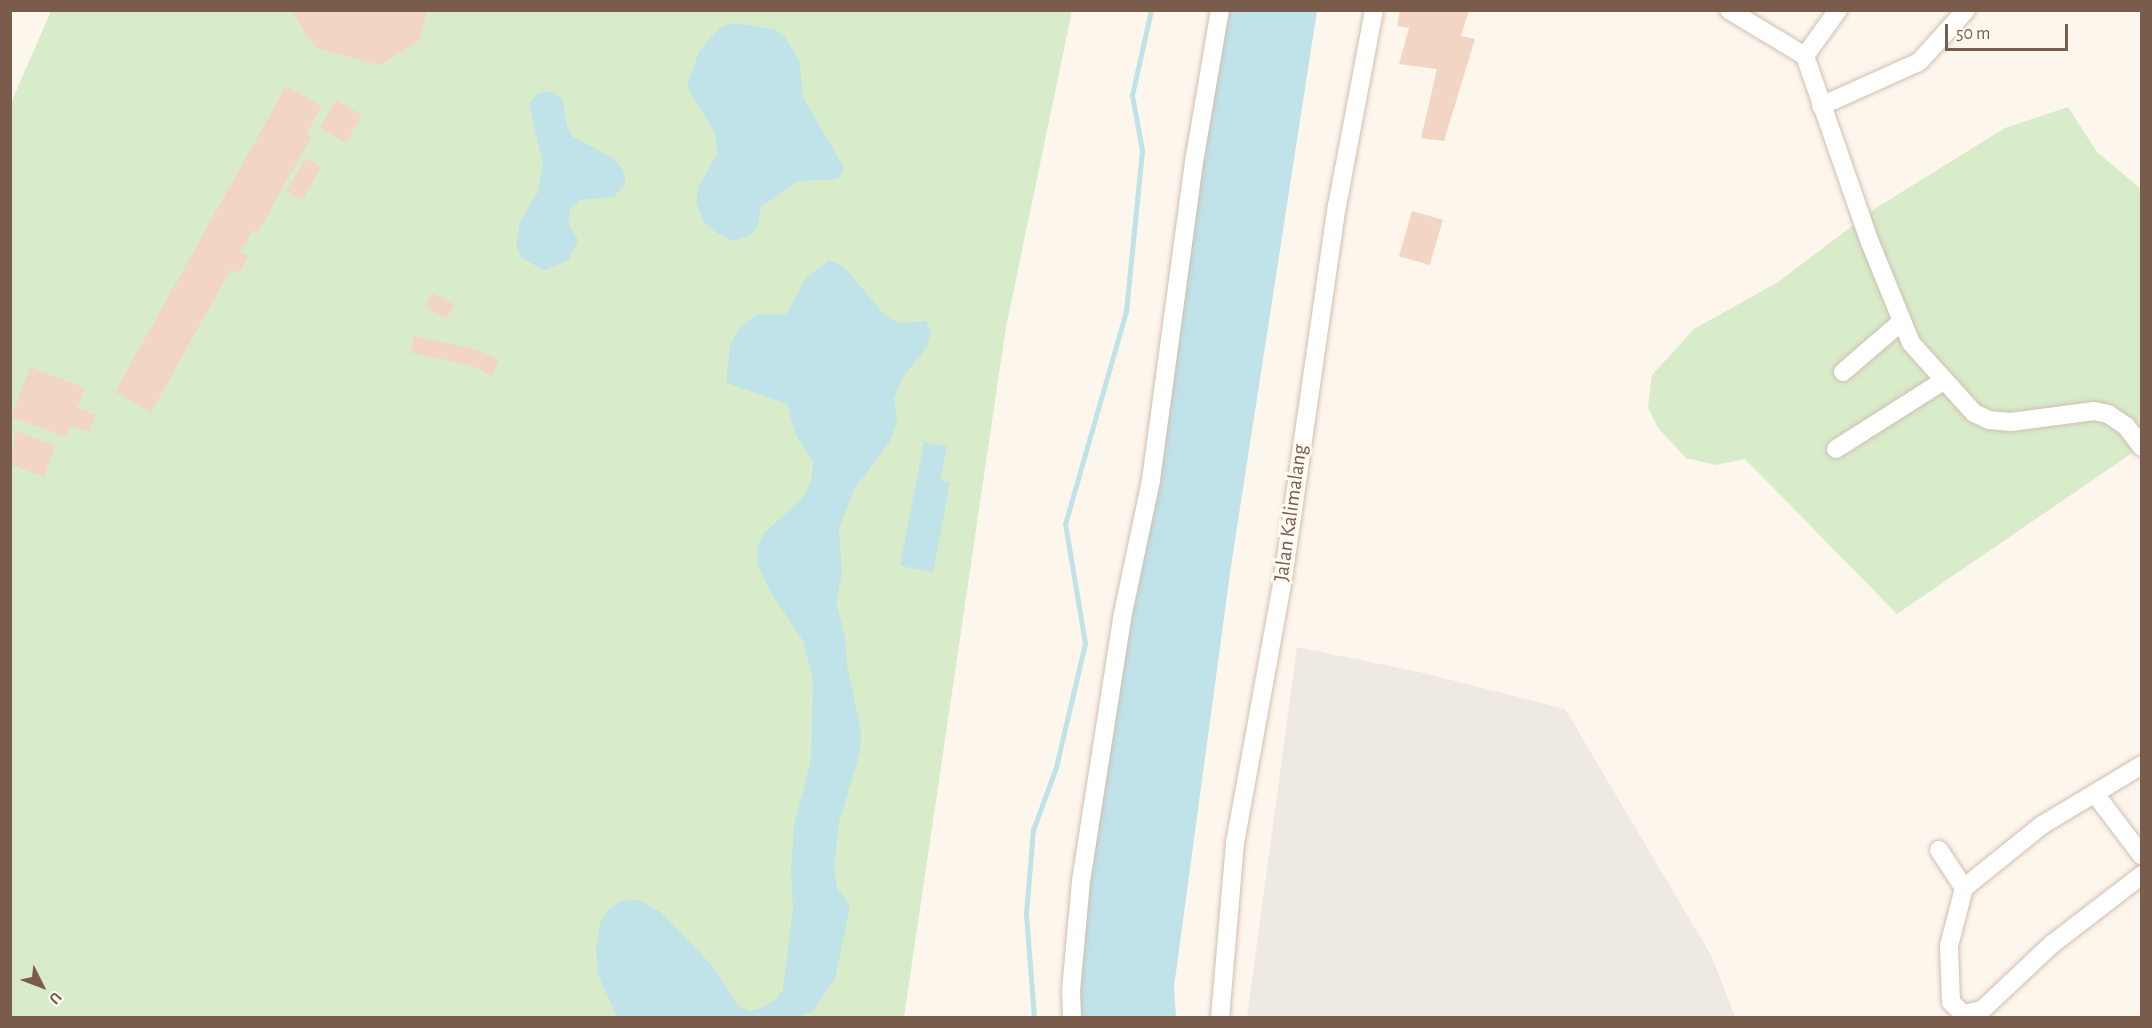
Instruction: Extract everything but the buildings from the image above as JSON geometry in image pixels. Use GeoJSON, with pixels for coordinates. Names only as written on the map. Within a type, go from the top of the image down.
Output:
{"type":"FeatureCollection","features":[{"type":"Feature","properties":{"kind":"street"},"geometry":{"type":"LineString","coordinates":[[1072,1017],[1071,991],[1081,881],[1122,618],[1151,480],[1195,156],[1220,10]]}},
{"type":"Feature","properties":{"kind":"street","name":"Jalan Kalimalang"},"geometry":{"type":"LineString","coordinates":[[1220,1017],[1235,843],[1283,579],[1337,206],[1374,10]]}},
{"type":"Feature","properties":{"kind":"street"},"geometry":{"type":"LineString","coordinates":[[1729,10],[1805,56],[1900,323],[1942,381],[1974,413],[1989,420],[2011,422],[2094,411],[2108,414],[2126,426],[2142,447]]}},
{"type":"Feature","properties":{"kind":"street"},"geometry":{"type":"LineString","coordinates":[[1805,56],[1838,10]]}},
{"type":"Feature","properties":{"kind":"street"},"geometry":{"type":"LineString","coordinates":[[1821,106],[1918,62],[1966,10]]}},
{"type":"Feature","properties":{"kind":"street"},"geometry":{"type":"LineString","coordinates":[[1843,372],[1900,323]]}},
{"type":"Feature","properties":{"kind":"street"},"geometry":{"type":"LineString","coordinates":[[1836,449],[1942,381]]}},
{"type":"Feature","properties":{"kind":"street"},"geometry":{"type":"LineString","coordinates":[[2142,765],[2096,795],[2042,825],[1964,888],[1949,946],[1951,1002],[1968,1015],[1982,1010],[2051,945],[2142,875]]}},
{"type":"Feature","properties":{"kind":"street"},"geometry":{"type":"LineString","coordinates":[[2096,795],[2142,856]]}},
{"type":"Feature","properties":{"kind":"street"},"geometry":{"type":"LineString","coordinates":[[1940,850],[1964,888]]}},
{"type":"Feature","properties":{"kind":"shaded area"},"geometry":{"type":"Polygon","coordinates":[[[1297,647],[1419,672],[1565,709],[1712,957],[1735,1017],[1247,1017],[1297,647]]]}},
{"type":"Feature","properties":{"kind":"green space"},"geometry":{"type":"Polygon","coordinates":[[[51,11],[1072,11],[1006,327],[904,1017],[11,1018],[10,105],[51,11]]]}},
{"type":"Feature","properties":{"kind":"green space"},"geometry":{"type":"Polygon","coordinates":[[[2068,107],[2097,152],[2141,189],[2141,447],[1897,614],[1745,459],[1716,465],[1686,458],[1658,428],[1648,407],[1652,375],[1694,329],[1778,282],[1876,208],[2005,128],[2068,107]]]}},
{"type":"Feature","properties":{"kind":"water"},"geometry":{"type":"Polygon","coordinates":[[[1221,11],[1317,11],[1231,566],[1174,987],[1176,1017],[1072,1018],[1071,991],[1221,11]]]}},
{"type":"Feature","properties":{"kind":"water"},"geometry":{"type":"Polygon","coordinates":[[[733,23],[774,29],[784,36],[799,60],[803,97],[844,168],[838,179],[798,181],[761,207],[757,228],[748,236],[733,241],[718,234],[703,221],[696,202],[699,186],[717,154],[716,135],[687,87],[699,51],[721,27],[733,23]]]}},
{"type":"Feature","properties":{"kind":"water"},"geometry":{"type":"Polygon","coordinates":[[[552,91],[562,99],[567,126],[573,137],[613,158],[622,168],[626,182],[614,197],[580,200],[570,209],[568,223],[578,240],[569,259],[544,271],[521,257],[516,245],[520,222],[538,192],[543,164],[529,104],[538,93],[552,91]]]}},
{"type":"Feature","properties":{"kind":"water"},"geometry":{"type":"Polygon","coordinates":[[[829,260],[843,266],[883,313],[898,323],[926,321],[931,330],[927,347],[902,378],[894,398],[897,420],[891,440],[854,489],[839,529],[842,573],[836,602],[845,637],[847,665],[861,731],[860,752],[839,822],[834,867],[837,888],[850,906],[835,979],[812,1012],[797,1017],[617,1017],[598,975],[596,950],[600,923],[610,908],[621,901],[639,900],[661,912],[714,968],[738,1006],[750,1011],[761,1008],[776,1000],[783,990],[793,907],[791,872],[794,826],[811,759],[813,680],[803,641],[771,593],[758,566],[757,548],[763,534],[801,500],[811,481],[813,462],[795,433],[787,404],[727,383],[727,374],[730,345],[740,328],[757,314],[786,315],[806,278],[829,260]]]}},
{"type":"Feature","properties":{"kind":"water"},"geometry":{"type":"Polygon","coordinates":[[[924,442],[947,446],[940,480],[950,483],[933,572],[900,566],[924,442]]]}},
{"type":"Feature","properties":{"kind":"waterway"},"geometry":{"type":"LineString","coordinates":[[1034,1018],[1026,913],[1033,830],[1056,767],[1085,643],[1065,524],[1126,311],[1142,150],[1132,95],[1151,10]]}}]}
